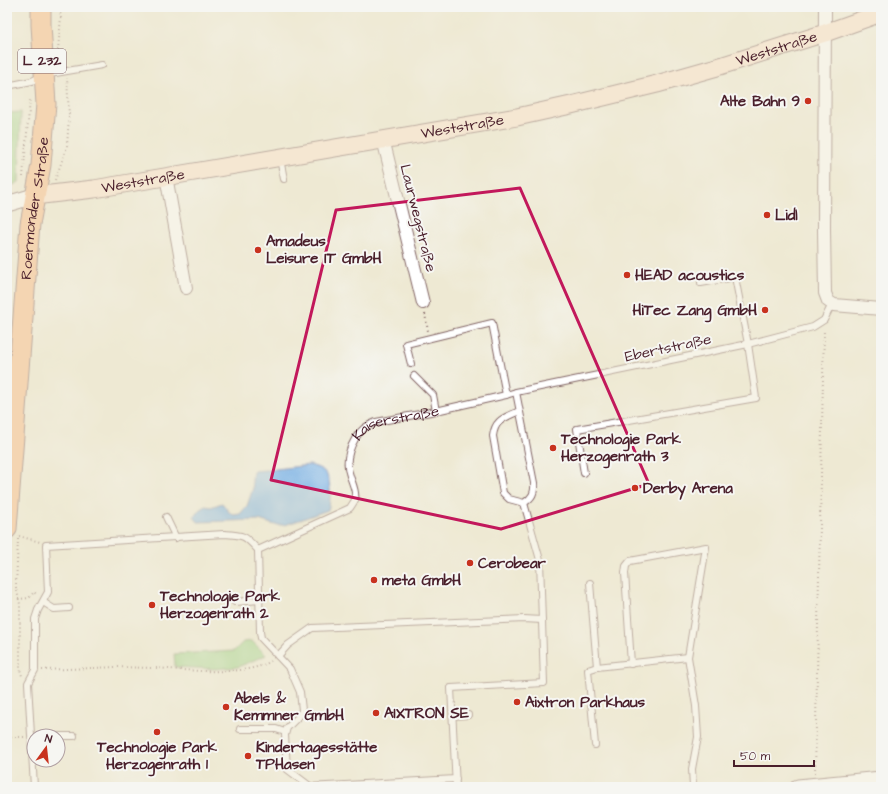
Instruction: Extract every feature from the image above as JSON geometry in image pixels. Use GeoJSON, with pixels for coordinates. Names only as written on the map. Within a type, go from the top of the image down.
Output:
{"type":"FeatureCollection","features":[{"type":"Feature","properties":{"kind":"main road","name":"Roermonder Straße"},"geometry":{"type":"LineString","coordinates":[[11,527],[30,224],[27,199],[41,165],[46,104],[38,78],[42,7]]}},
{"type":"Feature","properties":{"kind":"main road","name":"Weststraße"},"geometry":{"type":"LineString","coordinates":[[27,199],[517,117],[617,95],[825,33],[881,13]]}},
{"type":"Feature","properties":{"kind":"street"},"geometry":{"type":"LineString","coordinates":[[825,7],[825,293],[828,300],[832,304],[881,309]]}},
{"type":"Feature","properties":{"kind":"street","name":"Laurwegstraße"},"geometry":{"type":"LineString","coordinates":[[383,139],[423,303]]}},
{"type":"Feature","properties":{"kind":"street"},"geometry":{"type":"LineString","coordinates":[[166,176],[186,288]]}},
{"type":"Feature","properties":{"kind":"street"},"geometry":{"type":"LineString","coordinates":[[798,787],[881,779]]}},
{"type":"Feature","properties":{"kind":"lane"},"geometry":{"type":"LineString","coordinates":[[7,86],[66,71],[102,65]]}},
{"type":"Feature","properties":{"kind":"lane"},"geometry":{"type":"LineString","coordinates":[[280,157],[284,179]]}},
{"type":"Feature","properties":{"kind":"lane"},"geometry":{"type":"LineString","coordinates":[[584,473],[577,429],[756,398],[748,344],[735,277],[701,283]]}},
{"type":"Feature","properties":{"kind":"lane"},"geometry":{"type":"LineString","coordinates":[[824,320],[832,304]]}},
{"type":"Feature","properties":{"kind":"lane","name":"Ebertstraße"},"geometry":{"type":"LineString","coordinates":[[516,392],[748,344],[813,327],[824,320]]}},
{"type":"Feature","properties":{"kind":"lane"},"geometry":{"type":"LineString","coordinates":[[411,364],[406,344],[492,323],[506,395]]}},
{"type":"Feature","properties":{"kind":"lane"},"geometry":{"type":"LineString","coordinates":[[414,376],[433,395],[436,411]]}},
{"type":"Feature","properties":{"kind":"lane"},"geometry":{"type":"LineString","coordinates":[[516,392],[535,492],[531,498],[524,503]]}},
{"type":"Feature","properties":{"kind":"lane","name":"Kaiserstraße"},"geometry":{"type":"LineString","coordinates":[[258,550],[350,508],[355,499],[354,487],[349,474],[347,458],[359,432],[367,426],[376,422],[436,411],[516,392]]}},
{"type":"Feature","properties":{"kind":"lane"},"geometry":{"type":"LineString","coordinates":[[519,411],[498,421],[494,428],[493,436],[503,493],[509,499],[524,503]]}},
{"type":"Feature","properties":{"kind":"lane"},"geometry":{"type":"LineString","coordinates":[[456,787],[451,688],[544,683],[540,560],[524,503]]}},
{"type":"Feature","properties":{"kind":"lane"},"geometry":{"type":"LineString","coordinates":[[166,517],[176,538]]}},
{"type":"Feature","properties":{"kind":"lane"},"geometry":{"type":"LineString","coordinates":[[31,728],[28,683],[35,670],[35,619],[38,610],[48,592],[46,545],[224,534],[240,535],[246,537],[258,550],[261,638],[290,669],[300,692],[302,710],[300,715],[287,728],[284,735],[287,769],[311,787]]}},
{"type":"Feature","properties":{"kind":"lane"},"geometry":{"type":"LineString","coordinates":[[631,664],[625,573],[626,566],[630,561],[706,548],[688,657],[696,706],[698,737],[692,769],[693,787]]}},
{"type":"Feature","properties":{"kind":"lane"},"geometry":{"type":"LineString","coordinates":[[590,583],[597,667]]}},
{"type":"Feature","properties":{"kind":"lane"},"geometry":{"type":"LineString","coordinates":[[234,602],[260,600]]}},
{"type":"Feature","properties":{"kind":"lane"},"geometry":{"type":"LineString","coordinates":[[43,602],[54,609],[69,608]]}},
{"type":"Feature","properties":{"kind":"lane"},"geometry":{"type":"LineString","coordinates":[[278,656],[288,645],[312,628],[517,619],[542,620]]}},
{"type":"Feature","properties":{"kind":"lane"},"geometry":{"type":"LineString","coordinates":[[595,745],[588,670],[597,667],[688,657]]}},
{"type":"Feature","properties":{"kind":"lane"},"geometry":{"type":"LineString","coordinates":[[453,716],[468,715]]}},
{"type":"Feature","properties":{"kind":"lane"},"geometry":{"type":"LineString","coordinates":[[240,729],[276,729],[286,732]]}},
{"type":"Feature","properties":{"kind":"lane"},"geometry":{"type":"LineString","coordinates":[[66,736],[74,736]]}},
{"type":"Feature","properties":{"kind":"lane"},"geometry":{"type":"LineString","coordinates":[[33,768],[34,787]]}},
{"type":"Feature","properties":{"kind":"lane"},"geometry":{"type":"LineString","coordinates":[[306,787],[456,780]]}},
{"type":"Feature","properties":{"kind":"path"},"geometry":{"type":"LineString","coordinates":[[27,199],[67,147],[69,116],[66,71],[58,65],[61,17],[59,7]]}},
{"type":"Feature","properties":{"kind":"path"},"geometry":{"type":"LineString","coordinates":[[27,199],[23,177],[38,78]]}},
{"type":"Feature","properties":{"kind":"path"},"geometry":{"type":"LineString","coordinates":[[423,303],[430,338]]}},
{"type":"Feature","properties":{"kind":"path"},"geometry":{"type":"LineString","coordinates":[[814,786],[824,320]]}},
{"type":"Feature","properties":{"kind":"path"},"geometry":{"type":"LineString","coordinates":[[11,527],[46,545]]}},
{"type":"Feature","properties":{"kind":"path"},"geometry":{"type":"LineString","coordinates":[[11,527],[18,599],[20,669],[22,675],[28,683]]}},
{"type":"Feature","properties":{"kind":"path"},"geometry":{"type":"LineString","coordinates":[[18,599],[29,598],[34,592],[43,602]]}},
{"type":"Feature","properties":{"kind":"path"},"geometry":{"type":"LineString","coordinates":[[156,668],[219,672],[252,668],[268,663],[278,656]]}},
{"type":"Feature","properties":{"kind":"path"},"geometry":{"type":"LineString","coordinates":[[35,670],[117,667],[152,668]]}},
{"type":"Feature","properties":{"kind":"path"},"geometry":{"type":"LineString","coordinates":[[7,736],[26,737]]}},
{"type":"Feature","properties":{"kind":"highlighted area"},"geometry":{"type":"Polygon","coordinates":[[[520,188],[649,484],[501,529],[271,480],[336,210],[520,188]]]}},
{"type":"Feature","properties":{"kind":"green space"},"geometry":{"type":"Polygon","coordinates":[[[21,112],[19,182],[7,187],[7,113],[21,112]]]}},
{"type":"Feature","properties":{"kind":"green space"},"geometry":{"type":"Polygon","coordinates":[[[252,641],[266,655],[238,667],[216,669],[175,667],[174,654],[234,651],[243,642],[252,641]]]}},
{"type":"Feature","properties":{"kind":"water"},"geometry":{"type":"Polygon","coordinates":[[[310,465],[317,467],[327,475],[330,492],[328,510],[285,525],[275,525],[259,520],[198,522],[194,517],[199,510],[205,506],[211,507],[222,503],[229,512],[234,515],[240,514],[247,506],[253,488],[253,471],[310,465]]]}},
{"type":"Feature","properties":{"kind":"place","name":"Alte Bahn 9"},"geometry":{"type":"Point","coordinates":[808,101]}},
{"type":"Feature","properties":{"kind":"place","name":"Lidl"},"geometry":{"type":"Point","coordinates":[767,215]}},
{"type":"Feature","properties":{"kind":"place","name":"Amadeus Leisure IT GmbH"},"geometry":{"type":"Point","coordinates":[258,250]}},
{"type":"Feature","properties":{"kind":"place","name":"HEAD acoustics"},"geometry":{"type":"Point","coordinates":[627,275]}},
{"type":"Feature","properties":{"kind":"place","name":"HiTec Zang GmbH"},"geometry":{"type":"Point","coordinates":[765,310]}},
{"type":"Feature","properties":{"kind":"place","name":"Technologie Park Herzogenrath 3"},"geometry":{"type":"Point","coordinates":[553,448]}},
{"type":"Feature","properties":{"kind":"place","name":"Derby Arena"},"geometry":{"type":"Point","coordinates":[635,488]}},
{"type":"Feature","properties":{"kind":"place","name":"Cerobear"},"geometry":{"type":"Point","coordinates":[470,563]}},
{"type":"Feature","properties":{"kind":"place","name":"meta GmbH"},"geometry":{"type":"Point","coordinates":[374,580]}},
{"type":"Feature","properties":{"kind":"place","name":"Technologie Park Herzogenrath 2"},"geometry":{"type":"Point","coordinates":[152,605]}},
{"type":"Feature","properties":{"kind":"place","name":"Aixtron Parkhaus"},"geometry":{"type":"Point","coordinates":[517,702]}},
{"type":"Feature","properties":{"kind":"place","name":"Abels & Kemmner GmbH"},"geometry":{"type":"Point","coordinates":[226,707]}},
{"type":"Feature","properties":{"kind":"place","name":"AIXTRON SE"},"geometry":{"type":"Point","coordinates":[376,713]}},
{"type":"Feature","properties":{"kind":"place","name":"Technologie Park Herzogenrath 1"},"geometry":{"type":"Point","coordinates":[157,732]}},
{"type":"Feature","properties":{"kind":"place","name":"Kindertagesstätte TPHasen"},"geometry":{"type":"Point","coordinates":[248,756]}}]}
